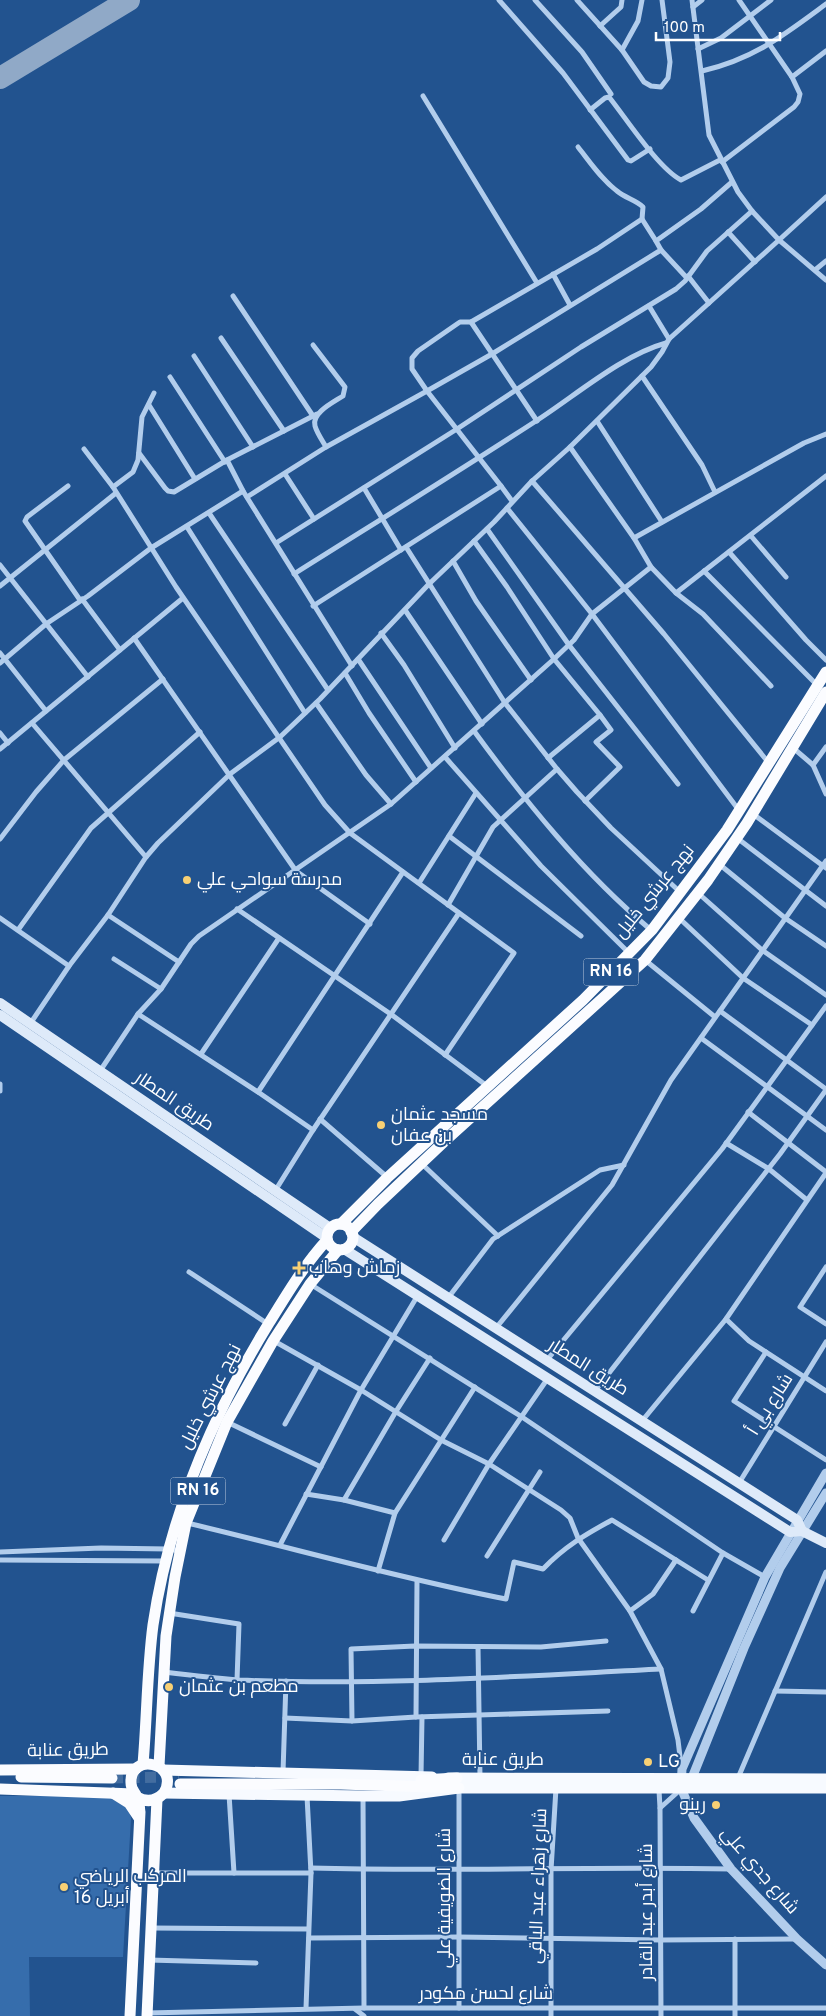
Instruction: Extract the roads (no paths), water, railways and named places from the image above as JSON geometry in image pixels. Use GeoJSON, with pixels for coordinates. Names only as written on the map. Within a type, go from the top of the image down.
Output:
{"type":"FeatureCollection","features":[{"type":"Feature","properties":{"kind":"highway","name":"نهج عرشي خليل"},"geometry":{"type":"LineString","coordinates":[[352,1233],[378,1204],[645,960],[698,893],[753,814],[792,748],[822,689],[826,672]]}},
{"type":"Feature","properties":{"kind":"highway","name":"نهج عرشي خليل"},"geometry":{"type":"LineString","coordinates":[[140,1767],[144,1747],[153,1625],[168,1549],[184,1497],[211,1431],[244,1365],[268,1324],[313,1255],[331,1232],[387,1178],[583,1000],[652,930],[727,830],[738,809],[768,763],[822,689]]}},
{"type":"Feature","properties":{"kind":"highway"},"geometry":{"type":"LineString","coordinates":[[347,1226],[352,1233],[351,1242],[341,1250],[331,1247],[331,1232],[347,1226]]}},
{"type":"Feature","properties":{"kind":"highway","name":"نهج عرشي خليل"},"geometry":{"type":"LineString","coordinates":[[161,1768],[164,1672],[169,1613],[186,1523],[227,1422],[310,1284],[341,1250]]}},
{"type":"Feature","properties":{"kind":"highway"},"geometry":{"type":"LineString","coordinates":[[122,1768],[136,1763],[144,1747]]}},
{"type":"Feature","properties":{"kind":"highway"},"geometry":{"type":"LineString","coordinates":[[130,2016],[140,1820],[136,1795],[130,1781],[140,1767],[148,1764],[161,1768],[168,1784],[160,1796],[150,1928],[147,2014]]}},
{"type":"Feature","properties":{"kind":"highway","name":"طريق عنابة"},"geometry":{"type":"LineString","coordinates":[[0,1770],[140,1767]]}},
{"type":"Feature","properties":{"kind":"highway","name":"طريق عنابة"},"geometry":{"type":"LineString","coordinates":[[0,1777],[112,1785],[136,1795]]}},
{"type":"Feature","properties":{"kind":"highway","name":"طريق عنابة"},"geometry":{"type":"LineString","coordinates":[[179,1781],[340,1784],[458,1783]]}},
{"type":"Feature","properties":{"kind":"highway","name":"طريق عنابة"},"geometry":{"type":"LineString","coordinates":[[0,1782],[112,1785]]}},
{"type":"Feature","properties":{"kind":"highway"},"geometry":{"type":"LineString","coordinates":[[112,1785],[129,1803],[140,1820]]}},
{"type":"Feature","properties":{"kind":"highway","name":"طريق عنابة"},"geometry":{"type":"LineString","coordinates":[[0,1789],[112,1785]]}},
{"type":"Feature","properties":{"kind":"highway"},"geometry":{"type":"LineString","coordinates":[[136,1795],[144,1800],[160,1796]]}},
{"type":"Feature","properties":{"kind":"main road","name":"طريق المطار"},"geometry":{"type":"LineString","coordinates":[[0,1003],[28,1028],[272,1195],[331,1232]]}},
{"type":"Feature","properties":{"kind":"main road","name":"طريق المطار"},"geometry":{"type":"LineString","coordinates":[[0,1015],[28,1028],[100,1071],[272,1195]]}},
{"type":"Feature","properties":{"kind":"main road","name":"طريق المطار"},"geometry":{"type":"LineString","coordinates":[[352,1233],[356,1239],[797,1520]]}},
{"type":"Feature","properties":{"kind":"main road","name":"طريق المطار"},"geometry":{"type":"LineString","coordinates":[[341,1250],[418,1295],[790,1532]]}},
{"type":"Feature","properties":{"kind":"main road"},"geometry":{"type":"LineString","coordinates":[[797,1520],[802,1531]]}},
{"type":"Feature","properties":{"kind":"main road"},"geometry":{"type":"LineString","coordinates":[[790,1532],[802,1531],[826,1543]]}},
{"type":"Feature","properties":{"kind":"main road"},"geometry":{"type":"LineString","coordinates":[[161,1768],[421,1777],[458,1783]]}},
{"type":"Feature","properties":{"kind":"main road","name":"طريق عنابة"},"geometry":{"type":"LineString","coordinates":[[458,1783],[480,1778],[826,1779]]}},
{"type":"Feature","properties":{"kind":"main road","name":"طريق عنابة"},"geometry":{"type":"LineString","coordinates":[[458,1783],[556,1788],[659,1790],[684,1778],[826,1788]]}},
{"type":"Feature","properties":{"kind":"main road"},"geometry":{"type":"LineString","coordinates":[[160,1796],[229,1794],[399,1796],[458,1783]]}},
{"type":"Feature","properties":{"kind":"street"},"geometry":{"type":"LineString","coordinates":[[498,0],[563,73],[628,160],[631,161],[650,149]]}},
{"type":"Feature","properties":{"kind":"street"},"geometry":{"type":"LineString","coordinates":[[536,0],[582,52],[611,94]]}},
{"type":"Feature","properties":{"kind":"street"},"geometry":{"type":"LineString","coordinates":[[577,0],[622,50],[644,82],[656,87],[664,84],[668,78],[670,62],[662,0]]}},
{"type":"Feature","properties":{"kind":"street"},"geometry":{"type":"LineString","coordinates":[[600,26],[621,7],[622,0]]}},
{"type":"Feature","properties":{"kind":"street"},"geometry":{"type":"LineString","coordinates":[[622,50],[638,21],[642,0]]}},
{"type":"Feature","properties":{"kind":"street"},"geometry":{"type":"LineString","coordinates":[[692,0],[707,109],[707,125],[721,161],[732,182],[752,211],[780,240],[826,280]]}},
{"type":"Feature","properties":{"kind":"street"},"geometry":{"type":"LineString","coordinates":[[693,6],[702,0]]}},
{"type":"Feature","properties":{"kind":"street"},"geometry":{"type":"LineString","coordinates":[[590,110],[609,97],[650,149],[670,172],[681,180],[721,161],[798,102],[800,94],[792,76],[739,0]]}},
{"type":"Feature","properties":{"kind":"street"},"geometry":{"type":"LineString","coordinates":[[698,48],[721,38],[772,0]]}},
{"type":"Feature","properties":{"kind":"street"},"geometry":{"type":"LineString","coordinates":[[702,71],[734,62],[771,44],[826,4]]}},
{"type":"Feature","properties":{"kind":"street"},"geometry":{"type":"LineString","coordinates":[[792,76],[826,51]]}},
{"type":"Feature","properties":{"kind":"street"},"geometry":{"type":"LineString","coordinates":[[422,96],[537,283]]}},
{"type":"Feature","properties":{"kind":"street"},"geometry":{"type":"LineString","coordinates":[[578,147],[614,189],[643,207],[642,219],[661,250],[709,303]]}},
{"type":"Feature","properties":{"kind":"street"},"geometry":{"type":"LineString","coordinates":[[656,241],[701,209],[732,182]]}},
{"type":"Feature","properties":{"kind":"street"},"geometry":{"type":"LineString","coordinates":[[294,574],[537,421],[619,365],[646,349],[667,341],[780,240],[826,196]]}},
{"type":"Feature","properties":{"kind":"street"},"geometry":{"type":"LineString","coordinates":[[276,543],[457,429],[581,347],[676,289],[707,251],[752,211]]}},
{"type":"Feature","properties":{"kind":"street"},"geometry":{"type":"LineString","coordinates":[[512,501],[427,391],[412,369],[412,358],[418,351],[457,324],[471,322],[597,249],[642,219]]}},
{"type":"Feature","properties":{"kind":"street"},"geometry":{"type":"LineString","coordinates":[[728,232],[755,262]]}},
{"type":"Feature","properties":{"kind":"street"},"geometry":{"type":"LineString","coordinates":[[247,497],[326,447],[492,354],[661,250]]}},
{"type":"Feature","properties":{"kind":"street"},"geometry":{"type":"LineString","coordinates":[[815,270],[826,261]]}},
{"type":"Feature","properties":{"kind":"street"},"geometry":{"type":"LineString","coordinates":[[553,274],[570,305]]}},
{"type":"Feature","properties":{"kind":"street"},"geometry":{"type":"LineString","coordinates":[[233,296],[315,415],[314,425],[326,447]]}},
{"type":"Feature","properties":{"kind":"street"},"geometry":{"type":"LineString","coordinates":[[649,306],[667,341]]}},
{"type":"Feature","properties":{"kind":"street"},"geometry":{"type":"LineString","coordinates":[[471,322],[537,421]]}},
{"type":"Feature","properties":{"kind":"street"},"geometry":{"type":"LineString","coordinates":[[220,338],[284,431]]}},
{"type":"Feature","properties":{"kind":"street"},"geometry":{"type":"LineString","coordinates":[[28,1028],[68,966],[108,916],[146,858],[180,820],[230,774],[280,737],[316,703],[428,585],[532,481],[570,447],[642,376],[662,352],[667,341]]}},
{"type":"Feature","properties":{"kind":"street"},"geometry":{"type":"LineString","coordinates":[[139,453],[168,491],[174,492],[226,461],[315,415],[343,396],[345,387],[313,345]]}},
{"type":"Feature","properties":{"kind":"street"},"geometry":{"type":"LineString","coordinates":[[194,356],[253,447]]}},
{"type":"Feature","properties":{"kind":"street"},"geometry":{"type":"LineString","coordinates":[[642,376],[702,465],[715,492]]}},
{"type":"Feature","properties":{"kind":"street"},"geometry":{"type":"LineString","coordinates":[[170,378],[226,461],[313,606],[352,666]]}},
{"type":"Feature","properties":{"kind":"street"},"geometry":{"type":"LineString","coordinates":[[113,487],[133,472],[139,453],[142,418],[154,393]]}},
{"type":"Feature","properties":{"kind":"street"},"geometry":{"type":"LineString","coordinates":[[149,405],[196,479]]}},
{"type":"Feature","properties":{"kind":"street"},"geometry":{"type":"LineString","coordinates":[[597,421],[662,522]]}},
{"type":"Feature","properties":{"kind":"street"},"geometry":{"type":"LineString","coordinates":[[634,538],[804,443],[826,434]]}},
{"type":"Feature","properties":{"kind":"street"},"geometry":{"type":"LineString","coordinates":[[570,447],[634,538],[651,567],[676,593],[704,614],[770,686]]}},
{"type":"Feature","properties":{"kind":"street"},"geometry":{"type":"LineString","coordinates":[[84,449],[113,487],[184,598],[325,805],[350,833],[514,953],[445,1055]]}},
{"type":"Feature","properties":{"kind":"street"},"geometry":{"type":"LineString","coordinates":[[285,474],[314,519]]}},
{"type":"Feature","properties":{"kind":"street"},"geometry":{"type":"LineString","coordinates":[[676,593],[826,476]]}},
{"type":"Feature","properties":{"kind":"street"},"geometry":{"type":"LineString","coordinates":[[532,481],[625,588],[768,763]]}},
{"type":"Feature","properties":{"kind":"street"},"geometry":{"type":"LineString","coordinates":[[68,486],[25,519],[81,600],[120,650]]}},
{"type":"Feature","properties":{"kind":"street"},"geometry":{"type":"LineString","coordinates":[[313,606],[501,486]]}},
{"type":"Feature","properties":{"kind":"street"},"geometry":{"type":"LineString","coordinates":[[364,488],[505,703],[548,758],[585,801],[640,856],[681,892]]}},
{"type":"Feature","properties":{"kind":"street"},"geometry":{"type":"LineString","coordinates":[[0,663],[46,624],[138,560],[151,548],[187,528],[243,491]]}},
{"type":"Feature","properties":{"kind":"street"},"geometry":{"type":"LineString","coordinates":[[0,586],[116,493]]}},
{"type":"Feature","properties":{"kind":"street"},"geometry":{"type":"LineString","coordinates":[[507,508],[592,614],[738,809]]}},
{"type":"Feature","properties":{"kind":"street"},"geometry":{"type":"LineString","coordinates":[[209,513],[328,690]]}},
{"type":"Feature","properties":{"kind":"street"},"geometry":{"type":"LineString","coordinates":[[187,528],[305,713]]}},
{"type":"Feature","properties":{"kind":"street"},"geometry":{"type":"LineString","coordinates":[[487,528],[569,645],[678,784]]}},
{"type":"Feature","properties":{"kind":"street"},"geometry":{"type":"LineString","coordinates":[[751,536],[786,577]]}},
{"type":"Feature","properties":{"kind":"street"},"geometry":{"type":"LineString","coordinates":[[474,541],[507,587],[554,659],[611,730],[596,742],[620,767],[585,801]]}},
{"type":"Feature","properties":{"kind":"street"},"geometry":{"type":"LineString","coordinates":[[729,552],[806,640],[826,660]]}},
{"type":"Feature","properties":{"kind":"street"},"geometry":{"type":"LineString","coordinates":[[453,561],[476,600],[530,680]]}},
{"type":"Feature","properties":{"kind":"street"},"geometry":{"type":"LineString","coordinates":[[0,565],[88,677]]}},
{"type":"Feature","properties":{"kind":"street"},"geometry":{"type":"LineString","coordinates":[[100,1071],[138,1014],[162,989],[191,944],[199,936],[391,804],[569,645],[592,614],[651,567]]}},
{"type":"Feature","properties":{"kind":"street"},"geometry":{"type":"LineString","coordinates":[[704,571],[822,689]]}},
{"type":"Feature","properties":{"kind":"street"},"geometry":{"type":"LineString","coordinates":[[0,749],[184,598]]}},
{"type":"Feature","properties":{"kind":"street"},"geometry":{"type":"LineString","coordinates":[[405,610],[482,724]]}},
{"type":"Feature","properties":{"kind":"street"},"geometry":{"type":"LineString","coordinates":[[381,633],[404,665],[455,748]]}},
{"type":"Feature","properties":{"kind":"street"},"geometry":{"type":"LineString","coordinates":[[134,638],[296,871],[370,924]]}},
{"type":"Feature","properties":{"kind":"street"},"geometry":{"type":"LineString","coordinates":[[0,653],[46,711]]}},
{"type":"Feature","properties":{"kind":"street"},"geometry":{"type":"LineString","coordinates":[[358,659],[431,768]]}},
{"type":"Feature","properties":{"kind":"street"},"geometry":{"type":"LineString","coordinates":[[345,673],[369,713],[416,782]]}},
{"type":"Feature","properties":{"kind":"street"},"geometry":{"type":"LineString","coordinates":[[0,839],[36,792],[64,760],[163,679]]}},
{"type":"Feature","properties":{"kind":"street"},"geometry":{"type":"LineString","coordinates":[[316,703],[366,775],[391,804]]}},
{"type":"Feature","properties":{"kind":"street"},"geometry":{"type":"LineString","coordinates":[[548,758],[600,715]]}},
{"type":"Feature","properties":{"kind":"street"},"geometry":{"type":"LineString","coordinates":[[32,722],[146,858]]}},
{"type":"Feature","properties":{"kind":"street"},"geometry":{"type":"LineString","coordinates":[[474,731],[525,799],[619,903],[652,930]]}},
{"type":"Feature","properties":{"kind":"street"},"geometry":{"type":"LineString","coordinates":[[18,930],[91,828],[200,732]]}},
{"type":"Feature","properties":{"kind":"street"},"geometry":{"type":"LineString","coordinates":[[0,733],[8,743]]}},
{"type":"Feature","properties":{"kind":"street"},"geometry":{"type":"LineString","coordinates":[[813,765],[826,747]]}},
{"type":"Feature","properties":{"kind":"street"},"geometry":{"type":"LineString","coordinates":[[792,748],[813,765],[826,794]]}},
{"type":"Feature","properties":{"kind":"street"},"geometry":{"type":"LineString","coordinates":[[445,757],[541,866],[629,954]]}},
{"type":"Feature","properties":{"kind":"street"},"geometry":{"type":"LineString","coordinates":[[448,905],[492,827],[557,769]]}},
{"type":"Feature","properties":{"kind":"street"},"geometry":{"type":"LineString","coordinates":[[419,883],[476,793]]}},
{"type":"Feature","properties":{"kind":"street"},"geometry":{"type":"LineString","coordinates":[[496,1328],[612,1185],[671,1080],[804,890],[825,864],[753,814]]}},
{"type":"Feature","properties":{"kind":"street"},"geometry":{"type":"LineString","coordinates":[[449,836],[582,936]]}},
{"type":"Feature","properties":{"kind":"street"},"geometry":{"type":"LineString","coordinates":[[737,838],[826,906]]}},
{"type":"Feature","properties":{"kind":"street"},"geometry":{"type":"LineString","coordinates":[[719,864],[785,918],[826,946]]}},
{"type":"Feature","properties":{"kind":"street"},"geometry":{"type":"LineString","coordinates":[[258,1092],[403,872]]}},
{"type":"Feature","properties":{"kind":"street"},"geometry":{"type":"LineString","coordinates":[[698,893],[762,950],[826,995]]}},
{"type":"Feature","properties":{"kind":"street"},"geometry":{"type":"LineString","coordinates":[[237,909],[392,1014],[487,1087]]}},
{"type":"Feature","properties":{"kind":"street"},"geometry":{"type":"LineString","coordinates":[[272,1195],[320,1119],[459,913]]}},
{"type":"Feature","properties":{"kind":"street"},"geometry":{"type":"LineString","coordinates":[[108,916],[179,962]]}},
{"type":"Feature","properties":{"kind":"street"},"geometry":{"type":"LineString","coordinates":[[0,918],[68,966]]}},
{"type":"Feature","properties":{"kind":"street"},"geometry":{"type":"LineString","coordinates":[[678,918],[743,978],[812,1025]]}},
{"type":"Feature","properties":{"kind":"street"},"geometry":{"type":"LineString","coordinates":[[201,1054],[279,938]]}},
{"type":"Feature","properties":{"kind":"street"},"geometry":{"type":"LineString","coordinates":[[114,959],[162,989]]}},
{"type":"Feature","properties":{"kind":"street"},"geometry":{"type":"LineString","coordinates":[[645,960],[715,1017]]}},
{"type":"Feature","properties":{"kind":"street"},"geometry":{"type":"LineString","coordinates":[[546,1360],[726,1143],[826,1006]]}},
{"type":"Feature","properties":{"kind":"street"},"geometry":{"type":"LineString","coordinates":[[595,1391],[789,1142],[826,1090],[720,1011]]}},
{"type":"Feature","properties":{"kind":"street"},"geometry":{"type":"LineString","coordinates":[[138,1014],[313,1130]]}},
{"type":"Feature","properties":{"kind":"street"},"geometry":{"type":"LineString","coordinates":[[700,1038],[826,1130]]}},
{"type":"Feature","properties":{"kind":"street"},"geometry":{"type":"LineString","coordinates":[[0,1084],[0,1091]]}},
{"type":"Feature","properties":{"kind":"street"},"geometry":{"type":"LineString","coordinates":[[642,1421],[726,1320],[826,1172],[748,1112]]}},
{"type":"Feature","properties":{"kind":"street"},"geometry":{"type":"LineString","coordinates":[[320,1119],[387,1178]]}},
{"type":"Feature","properties":{"kind":"street"},"geometry":{"type":"LineString","coordinates":[[726,1143],[769,1168],[807,1200]]}},
{"type":"Feature","properties":{"kind":"street"},"geometry":{"type":"LineString","coordinates":[[421,1164],[498,1236]]}},
{"type":"Feature","properties":{"kind":"street"},"geometry":{"type":"LineString","coordinates":[[448,1298],[493,1239],[600,1170],[624,1165]]}},
{"type":"Feature","properties":{"kind":"street"},"geometry":{"type":"LineString","coordinates":[[826,1266],[800,1307],[826,1324]]}},
{"type":"Feature","properties":{"kind":"street"},"geometry":{"type":"LineString","coordinates":[[189,1272],[268,1324]]}},
{"type":"Feature","properties":{"kind":"street"},"geometry":{"type":"LineString","coordinates":[[310,1284],[522,1417],[722,1553],[765,1577]]}},
{"type":"Feature","properties":{"kind":"street"},"geometry":{"type":"LineString","coordinates":[[280,1545],[361,1390],[418,1295]]}},
{"type":"Feature","properties":{"kind":"street"},"geometry":{"type":"LineString","coordinates":[[726,1320],[749,1341],[826,1391]]}},
{"type":"Feature","properties":{"kind":"street"},"geometry":{"type":"LineString","coordinates":[[274,1341],[361,1390],[441,1440],[489,1464],[561,1510],[570,1518],[578,1538],[630,1611],[662,1669],[678,1740],[684,1778]]}},
{"type":"Feature","properties":{"kind":"street","name":"شارع بي أ"},"geometry":{"type":"LineString","coordinates":[[739,1483],[826,1342]]}},
{"type":"Feature","properties":{"kind":"street"},"geometry":{"type":"LineString","coordinates":[[766,1352],[734,1401],[826,1460]]}},
{"type":"Feature","properties":{"kind":"street"},"geometry":{"type":"LineString","coordinates":[[344,1500],[430,1358]]}},
{"type":"Feature","properties":{"kind":"street"},"geometry":{"type":"LineString","coordinates":[[285,1424],[318,1365]]}},
{"type":"Feature","properties":{"kind":"street"},"geometry":{"type":"LineString","coordinates":[[444,1540],[489,1464],[548,1378]]}},
{"type":"Feature","properties":{"kind":"street"},"geometry":{"type":"LineString","coordinates":[[378,1571],[395,1513],[475,1387]]}},
{"type":"Feature","properties":{"kind":"street"},"geometry":{"type":"LineString","coordinates":[[227,1422],[321,1467]]}},
{"type":"Feature","properties":{"kind":"street"},"geometry":{"type":"LineString","coordinates":[[486,1556],[540,1472]]}},
{"type":"Feature","properties":{"kind":"street"},"geometry":{"type":"LineString","coordinates":[[684,1778],[765,1577],[826,1473]]}},
{"type":"Feature","properties":{"kind":"street"},"geometry":{"type":"LineString","coordinates":[[660,1808],[684,1778],[780,1568],[826,1493]]}},
{"type":"Feature","properties":{"kind":"street"},"geometry":{"type":"LineString","coordinates":[[306,1494],[344,1500],[395,1513]]}},
{"type":"Feature","properties":{"kind":"street"},"geometry":{"type":"LineString","coordinates":[[186,1523],[280,1545],[417,1581],[506,1599],[514,1562],[543,1569],[558,1553],[578,1538],[612,1520],[708,1580]]}},
{"type":"Feature","properties":{"kind":"street"},"geometry":{"type":"LineString","coordinates":[[0,1552],[100,1548],[168,1549],[175,1550],[180,1555],[166,1561],[0,1560]]}},
{"type":"Feature","properties":{"kind":"street"},"geometry":{"type":"LineString","coordinates":[[693,1611],[722,1553]]}},
{"type":"Feature","properties":{"kind":"street"},"geometry":{"type":"LineString","coordinates":[[630,1611],[653,1594],[676,1560]]}},
{"type":"Feature","properties":{"kind":"street"},"geometry":{"type":"LineString","coordinates":[[738,1779],[826,1572]]}},
{"type":"Feature","properties":{"kind":"street"},"geometry":{"type":"LineString","coordinates":[[417,1581],[415,1681],[419,1717],[421,1777]]}},
{"type":"Feature","properties":{"kind":"street"},"geometry":{"type":"LineString","coordinates":[[169,1613],[239,1624],[237,1680]]}},
{"type":"Feature","properties":{"kind":"street"},"geometry":{"type":"LineString","coordinates":[[352,1721],[351,1649],[415,1646],[541,1647],[606,1641]]}},
{"type":"Feature","properties":{"kind":"street"},"geometry":{"type":"LineString","coordinates":[[478,1647],[480,1778]]}},
{"type":"Feature","properties":{"kind":"street"},"geometry":{"type":"LineString","coordinates":[[164,1672],[237,1680],[415,1681],[662,1669]]}},
{"type":"Feature","properties":{"kind":"street"},"geometry":{"type":"LineString","coordinates":[[283,1772],[286,1681]]}},
{"type":"Feature","properties":{"kind":"street"},"geometry":{"type":"LineString","coordinates":[[775,1691],[826,1692]]}},
{"type":"Feature","properties":{"kind":"street"},"geometry":{"type":"LineString","coordinates":[[286,1718],[352,1721],[608,1711]]}},
{"type":"Feature","properties":{"kind":"street","name":"شارع جدي علي"},"geometry":{"type":"LineString","coordinates":[[684,1778],[694,1818],[731,1869],[797,1939],[826,1964]]}},
{"type":"Feature","properties":{"kind":"street","name":"شارع الضويفية علي"},"geometry":{"type":"LineString","coordinates":[[458,1783],[458,2008]]}},
{"type":"Feature","properties":{"kind":"street","name":"شارع زهراء عبد الباقي"},"geometry":{"type":"LineString","coordinates":[[551,2016],[551,1870],[556,1788]]}},
{"type":"Feature","properties":{"kind":"street","name":"شارع أبدر عبد القادر"},"geometry":{"type":"LineString","coordinates":[[659,1790],[661,2016]]}},
{"type":"Feature","properties":{"kind":"street"},"geometry":{"type":"LineString","coordinates":[[229,1794],[234,1873]]}},
{"type":"Feature","properties":{"kind":"street"},"geometry":{"type":"LineString","coordinates":[[306,2008],[311,1871],[307,1796]]}},
{"type":"Feature","properties":{"kind":"street"},"geometry":{"type":"LineString","coordinates":[[363,1796],[364,2008]]}},
{"type":"Feature","properties":{"kind":"street"},"geometry":{"type":"LineString","coordinates":[[154,1873],[459,1869],[551,1870],[661,1867],[731,1869]]}},
{"type":"Feature","properties":{"kind":"street"},"geometry":{"type":"LineString","coordinates":[[150,1928],[308,1929]]}},
{"type":"Feature","properties":{"kind":"street"},"geometry":{"type":"LineString","coordinates":[[309,1938],[797,1939]]}},
{"type":"Feature","properties":{"kind":"street"},"geometry":{"type":"LineString","coordinates":[[735,1939],[735,2016]]}},
{"type":"Feature","properties":{"kind":"street"},"geometry":{"type":"LineString","coordinates":[[149,1960],[256,1963]]}},
{"type":"Feature","properties":{"kind":"street","name":"شارع لحسن مكودر"},"geometry":{"type":"LineString","coordinates":[[147,2014],[194,2014],[306,2008],[826,2008]]}},
{"type":"Feature","properties":{"kind":"street"},"geometry":{"type":"LineString","coordinates":[[325,2009],[326,2016]]}},
{"type":"Feature","properties":{"kind":"street"},"geometry":{"type":"LineString","coordinates":[[355,2009],[364,2016]]}},
{"type":"Feature","properties":{"kind":"tunnel"},"geometry":{"type":"LineString","coordinates":[[112,1778],[179,1777]]}},
{"type":"Feature","properties":{"kind":"place","name":"مدرسة سواحي علي"},"geometry":{"type":"Point","coordinates":[187,880]}},
{"type":"Feature","properties":{"kind":"place","name":"مسجد عثمان بن عفان"},"geometry":{"type":"Point","coordinates":[381,1125]}},
{"type":"Feature","properties":{"kind":"place","name":"زماش وهاب"},"geometry":{"type":"Point","coordinates":[299,1268]}},
{"type":"Feature","properties":{"kind":"place","name":"مطعم بن عثمان"},"geometry":{"type":"Point","coordinates":[169,1687]}},
{"type":"Feature","properties":{"kind":"place","name":"LG"},"geometry":{"type":"Point","coordinates":[648,1762]}},
{"type":"Feature","properties":{"kind":"place","name":"رينو"},"geometry":{"type":"Point","coordinates":[716,1805]}},
{"type":"Feature","properties":{"kind":"place","name":"المركب الرياضي 16 أبريل"},"geometry":{"type":"Point","coordinates":[64,1887]}}]}
